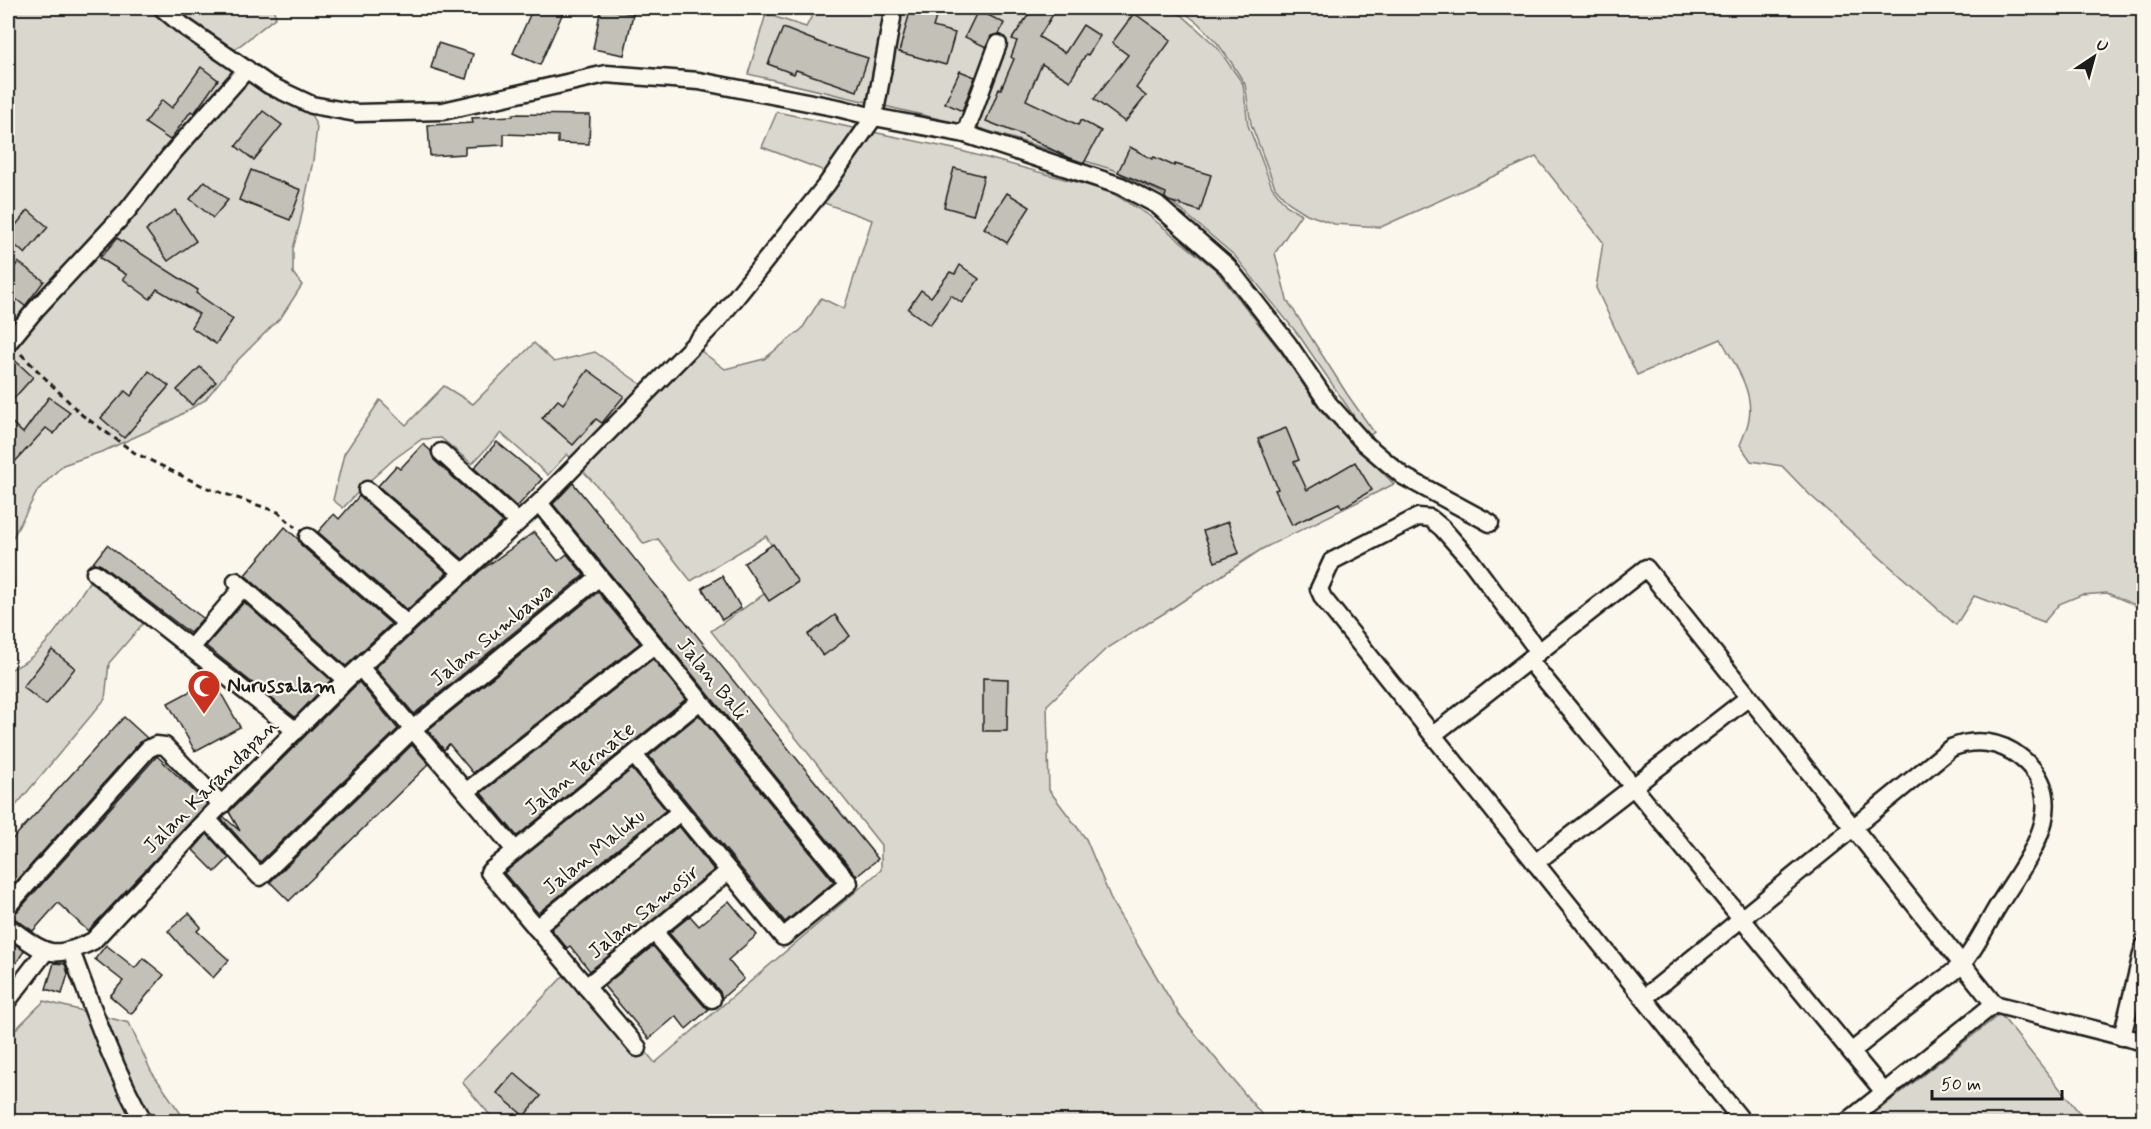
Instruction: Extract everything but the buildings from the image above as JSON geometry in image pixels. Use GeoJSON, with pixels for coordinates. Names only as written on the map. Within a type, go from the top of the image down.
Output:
{"type":"FeatureCollection","features":[{"type":"Feature","properties":{"kind":"street"},"geometry":{"type":"LineString","coordinates":[[162,8],[182,25],[269,85],[312,105],[356,112],[442,111],[606,74],[699,81],[965,134],[1121,186],[1157,205],[1227,266],[1288,344],[1328,404],[1364,443],[1403,476],[1490,524]]}},
{"type":"Feature","properties":{"kind":"street"},"geometry":{"type":"LineString","coordinates":[[874,117],[892,8]]}},
{"type":"Feature","properties":{"kind":"street"},"geometry":{"type":"LineString","coordinates":[[965,134],[998,44]]}},
{"type":"Feature","properties":{"kind":"street"},"geometry":{"type":"LineString","coordinates":[[8,343],[36,309],[127,211],[171,156],[247,69]]}},
{"type":"Feature","properties":{"kind":"street","name":"Jalan Karandapan"},"geometry":{"type":"LineString","coordinates":[[45,952],[70,951],[93,941],[207,819],[346,680],[539,503],[717,321],[826,184],[874,117]]}},
{"type":"Feature","properties":{"kind":"street"},"geometry":{"type":"LineString","coordinates":[[441,452],[518,522]]}},
{"type":"Feature","properties":{"kind":"street"},"geometry":{"type":"LineString","coordinates":[[367,490],[463,573]]}},
{"type":"Feature","properties":{"kind":"street","name":"Jalan Bali"},"geometry":{"type":"LineString","coordinates":[[539,503],[849,884],[783,937],[729,871]]}},
{"type":"Feature","properties":{"kind":"street"},"geometry":{"type":"LineString","coordinates":[[1743,1122],[1323,598],[1319,589],[1332,561],[1418,517],[1430,518],[1442,528],[1471,561],[1534,656],[1633,787],[1884,1092]]}},
{"type":"Feature","properties":{"kind":"street"},"geometry":{"type":"LineString","coordinates":[[308,537],[407,624]]}},
{"type":"Feature","properties":{"kind":"street"},"geometry":{"type":"LineString","coordinates":[[1433,735],[1646,568],[1994,1004],[2144,1042]]}},
{"type":"Feature","properties":{"kind":"street"},"geometry":{"type":"LineString","coordinates":[[95,573],[296,731]]}},
{"type":"Feature","properties":{"kind":"street","name":"Jalan Sumbawa"},"geometry":{"type":"LineString","coordinates":[[207,819],[260,877],[414,728],[599,577]]}},
{"type":"Feature","properties":{"kind":"street"},"geometry":{"type":"LineString","coordinates":[[191,648],[240,584],[346,680]]}},
{"type":"Feature","properties":{"kind":"street"},"geometry":{"type":"LineString","coordinates":[[467,791],[654,645]]}},
{"type":"Feature","properties":{"kind":"street"},"geometry":{"type":"LineString","coordinates":[[360,667],[515,850]]}},
{"type":"Feature","properties":{"kind":"street"},"geometry":{"type":"LineString","coordinates":[[1535,863],[1749,697]]}},
{"type":"Feature","properties":{"kind":"street","name":"Jalan Ternate"},"geometry":{"type":"LineString","coordinates":[[536,928],[489,872],[700,701]]}},
{"type":"Feature","properties":{"kind":"street"},"geometry":{"type":"LineString","coordinates":[[1644,998],[1951,748],[1962,743],[1981,742],[1999,745],[2021,758],[2031,768],[2043,792],[2045,818],[2037,844],[1962,964],[1851,1052]]}},
{"type":"Feature","properties":{"kind":"street"},"geometry":{"type":"LineString","coordinates":[[8,906],[148,749],[156,745],[165,746],[222,805]]}},
{"type":"Feature","properties":{"kind":"street"},"geometry":{"type":"LineString","coordinates":[[634,755],[729,871]]}},
{"type":"Feature","properties":{"kind":"street","name":"Jalan Maluku"},"geometry":{"type":"LineString","coordinates":[[536,928],[680,812]]}},
{"type":"Feature","properties":{"kind":"street","name":"Jalan Samosir"},"geometry":{"type":"LineString","coordinates":[[586,987],[729,871]]}},
{"type":"Feature","properties":{"kind":"street"},"geometry":{"type":"LineString","coordinates":[[8,927],[45,952],[8,1000]]}},
{"type":"Feature","properties":{"kind":"street"},"geometry":{"type":"LineString","coordinates":[[536,928],[638,1048]]}},
{"type":"Feature","properties":{"kind":"street"},"geometry":{"type":"LineString","coordinates":[[654,932],[712,999]]}},
{"type":"Feature","properties":{"kind":"street"},"geometry":{"type":"LineString","coordinates":[[2122,1037],[2144,946]]}},
{"type":"Feature","properties":{"kind":"street"},"geometry":{"type":"LineString","coordinates":[[70,951],[108,1050],[144,1122]]}},
{"type":"Feature","properties":{"kind":"street"},"geometry":{"type":"LineString","coordinates":[[1847,1122],[1994,1004]]}},
{"type":"Feature","properties":{"kind":"path"},"geometry":{"type":"LineString","coordinates":[[8,343],[82,415],[135,453],[205,488],[278,512],[308,537]]}},
{"type":"Feature","properties":{"kind":"shaded area"},"geometry":{"type":"Polygon","coordinates":[[[8,8],[273,8],[276,17],[223,59],[264,93],[310,112],[317,127],[313,161],[293,249],[293,273],[302,285],[282,316],[233,365],[205,400],[170,421],[104,451],[63,465],[38,490],[9,545],[15,593],[8,612],[8,8]]]}},
{"type":"Feature","properties":{"kind":"shaded area"},"geometry":{"type":"Polygon","coordinates":[[[816,8],[1099,8],[1104,10],[1160,8],[1182,15],[1217,47],[1243,84],[1248,125],[1272,187],[1286,205],[1301,214],[1275,253],[1287,300],[1374,432],[1368,437],[1300,337],[1235,256],[1161,193],[1114,170],[982,129],[748,74],[766,14],[806,27],[816,8]]]}},
{"type":"Feature","properties":{"kind":"shaded area"},"geometry":{"type":"Polygon","coordinates":[[[1170,8],[2143,8],[2143,607],[2107,593],[2081,595],[2059,604],[2044,622],[1974,596],[1956,625],[1810,495],[1782,466],[1751,461],[1740,445],[1747,428],[1750,408],[1746,387],[1721,339],[1637,375],[1596,288],[1603,242],[1536,157],[1381,227],[1334,224],[1307,214],[1288,202],[1275,187],[1251,124],[1245,84],[1231,62],[1198,23],[1182,11],[1170,8]]]}},
{"type":"Feature","properties":{"kind":"shaded area"},"geometry":{"type":"Polygon","coordinates":[[[777,112],[954,149],[1109,191],[1147,214],[1216,270],[1281,352],[1322,412],[1394,484],[1262,549],[1106,649],[1047,705],[1049,790],[1086,839],[1113,904],[1179,1014],[1267,1121],[495,1121],[462,1082],[574,965],[655,1063],[881,870],[881,845],[711,631],[790,576],[766,536],[691,581],[658,539],[644,544],[610,500],[567,454],[548,475],[501,433],[472,464],[441,438],[422,439],[394,459],[343,508],[333,500],[344,454],[380,400],[406,425],[444,386],[473,404],[534,343],[554,362],[595,352],[645,387],[689,342],[725,369],[764,359],[802,329],[821,298],[844,309],[872,220],[824,203],[822,170],[762,147],[777,112]]]}},
{"type":"Feature","properties":{"kind":"shaded area"},"geometry":{"type":"Polygon","coordinates":[[[91,579],[147,619],[109,663],[105,699],[13,809],[8,809],[8,670],[33,656],[55,632],[91,579]]]}},
{"type":"Feature","properties":{"kind":"shaded area"},"geometry":{"type":"Polygon","coordinates":[[[44,1001],[129,1023],[151,1071],[186,1121],[8,1122],[8,1037],[44,1001]]]}},
{"type":"Feature","properties":{"kind":"shaded area"},"geometry":{"type":"Polygon","coordinates":[[[2000,1014],[2086,1121],[1865,1121],[2000,1014]]]}},
{"type":"Feature","properties":{"kind":"place","name":"Nurussalam"},"geometry":{"type":"Point","coordinates":[204,715]}}]}
